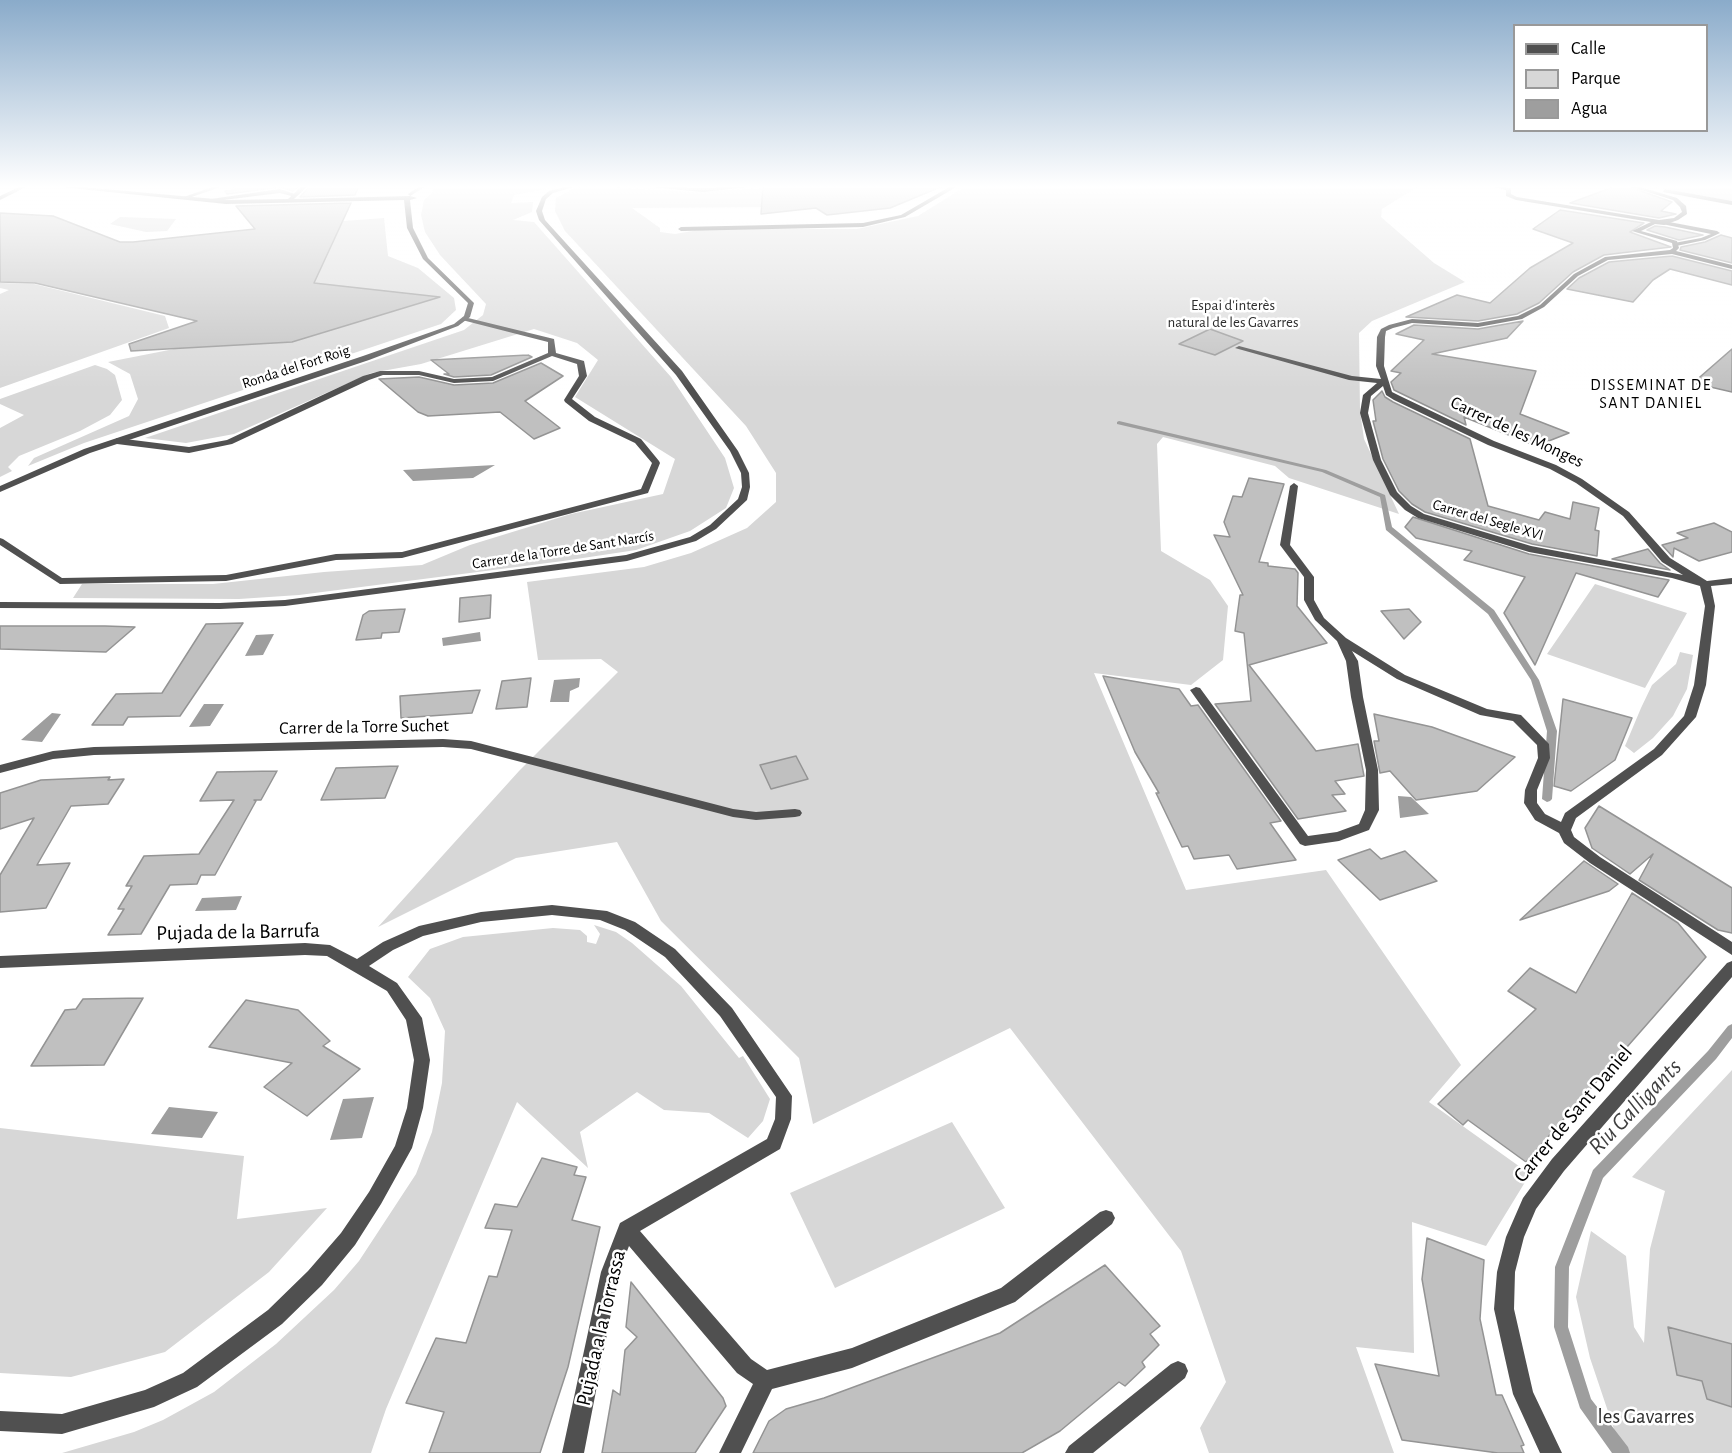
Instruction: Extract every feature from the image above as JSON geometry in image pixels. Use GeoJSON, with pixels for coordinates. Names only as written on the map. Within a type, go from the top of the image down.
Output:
{"type":"FeatureCollection","features":[{"type":"Feature","properties":{"kind":"street"},"geometry":{"type":"LineString","coordinates":[[423,254],[471,303],[464,319],[551,341],[552,354]]}},
{"type":"Feature","properties":{"kind":"street","name":"Carrer de la Torre de Sant Narcís"},"geometry":{"type":"LineString","coordinates":[[0,605],[220,606],[285,603],[627,558],[693,539],[713,527],[742,500],[746,487],[745,472],[735,451],[679,373],[572,254]]}},
{"type":"Feature","properties":{"kind":"street"},"geometry":{"type":"LineString","coordinates":[[1239,348],[1352,378],[1384,382],[1380,366],[1381,337],[1383,330],[1391,326],[1412,321],[1478,325],[1520,318],[1542,306],[1576,275],[1600,261],[1621,256],[1649,254]]}},
{"type":"Feature","properties":{"kind":"street"},"geometry":{"type":"LineString","coordinates":[[1679,254],[1732,267]]}},
{"type":"Feature","properties":{"kind":"street","name":"Ronda del Fort Roig"},"geometry":{"type":"LineString","coordinates":[[0,489],[117,441],[419,340],[464,319]]}},
{"type":"Feature","properties":{"kind":"street"},"geometry":{"type":"LineString","coordinates":[[0,542],[60,581],[226,578],[336,558],[402,555],[645,491],[656,463],[638,441],[592,419],[568,400],[583,376],[580,363],[552,354],[493,379],[454,381],[419,373],[383,373],[366,378],[229,442],[189,450],[117,441]]}},
{"type":"Feature","properties":{"kind":"street","name":"Carrer del Segle XVI"},"geometry":{"type":"LineString","coordinates":[[1384,382],[1367,395],[1364,413],[1377,460],[1393,493],[1408,508],[1421,516],[1510,544],[1673,574],[1705,584]]}},
{"type":"Feature","properties":{"kind":"street","name":"Carrer de les Monges"},"geometry":{"type":"LineString","coordinates":[[1384,382],[1389,393],[1396,398],[1491,443],[1553,467],[1579,481],[1626,514],[1666,560],[1705,584]]}},
{"type":"Feature","properties":{"kind":"street"},"geometry":{"type":"LineString","coordinates":[[1294,486],[1285,545],[1309,577],[1309,600],[1320,620],[1342,640],[1401,677],[1445,697],[1484,711],[1517,718],[1543,744],[1544,758],[1530,790],[1530,802],[1540,817],[1564,830],[1569,840],[1595,860],[1732,949]]}},
{"type":"Feature","properties":{"kind":"street"},"geometry":{"type":"LineString","coordinates":[[1564,830],[1570,816],[1658,752],[1690,717],[1700,685],[1710,606],[1705,584],[1732,581]]}},
{"type":"Feature","properties":{"kind":"street"},"geometry":{"type":"LineString","coordinates":[[1196,690],[1305,840],[1339,836],[1364,827],[1372,810],[1372,770],[1368,739],[1357,698],[1352,661],[1342,640]]}},
{"type":"Feature","properties":{"kind":"street","name":"Carrer de la Torre Suchet"},"geometry":{"type":"LineString","coordinates":[[0,770],[53,755],[94,751],[443,743],[471,746],[733,813],[756,816],[795,813]]}},
{"type":"Feature","properties":{"kind":"street"},"geometry":{"type":"LineString","coordinates":[[358,966],[388,946],[419,931],[513,912],[552,910],[602,915],[630,926],[670,953],[726,1012],[784,1096],[783,1119],[774,1144],[626,1229]]}},
{"type":"Feature","properties":{"kind":"street","name":"Pujada de la Barrufa"},"geometry":{"type":"LineString","coordinates":[[0,962],[305,949],[330,951],[392,987],[414,1018],[422,1060],[415,1108],[403,1148],[348,1239],[315,1278],[275,1317],[189,1380],[147,1400],[62,1424],[0,1421]]}},
{"type":"Feature","properties":{"kind":"street","name":"Carrer de Sant Daniel"},"geometry":{"type":"LineString","coordinates":[[1551,1453],[1522,1394],[1504,1309],[1506,1272],[1515,1237],[1529,1204],[1558,1165],[1732,967]]}},
{"type":"Feature","properties":{"kind":"street"},"geometry":{"type":"LineString","coordinates":[[730,1453],[765,1381],[852,1358],[1008,1295],[1106,1218]]}},
{"type":"Feature","properties":{"kind":"street","name":"Pujada a la Torrassa"},"geometry":{"type":"LineString","coordinates":[[573,1453],[610,1272],[626,1229],[744,1366],[765,1381]]}},
{"type":"Feature","properties":{"kind":"street"},"geometry":{"type":"LineString","coordinates":[[1076,1453],[1178,1371]]}},
{"type":"Feature","properties":{"kind":"green space"},"geometry":{"type":"Polygon","coordinates":[[[327,254],[388,254],[388,256],[418,268],[454,298],[456,310],[441,324],[84,443],[28,466],[34,458],[129,416],[138,399],[130,374],[108,362],[225,339],[241,345],[292,342],[439,297],[313,283],[327,254]]]}},
{"type":"Feature","properties":{"kind":"green space"},"geometry":{"type":"Polygon","coordinates":[[[562,254],[671,377],[725,458],[734,488],[726,508],[690,531],[636,550],[563,561],[299,595],[239,599],[73,598],[82,584],[213,584],[324,572],[422,565],[470,545],[571,514],[663,494],[675,459],[575,397],[598,360],[577,343],[534,329],[421,364],[371,373],[234,434],[186,443],[145,438],[464,330],[483,315],[486,304],[440,255],[562,254]]]}},
{"type":"Feature","properties":{"kind":"green space","name":"Espai d'interès natural de les Gavarres"},"geometry":{"type":"Polygon","coordinates":[[[586,254],[1423,254],[1465,282],[1372,321],[1359,333],[1360,411],[1364,439],[1399,514],[1289,478],[1275,466],[1163,437],[1157,444],[1161,551],[1210,580],[1228,606],[1223,660],[1191,685],[1094,673],[1186,890],[1326,870],[1461,1065],[1429,1102],[1530,1174],[1486,1246],[1412,1222],[1414,1353],[1356,1347],[1394,1453],[1209,1453],[1200,1428],[1226,1382],[1181,1251],[1010,1028],[813,1124],[799,1058],[661,921],[617,842],[516,858],[378,927],[519,771],[618,672],[601,659],[538,660],[527,582],[644,567],[691,553],[747,528],[776,502],[776,473],[746,426],[586,254]]]}},
{"type":"Feature","properties":{"kind":"green space"},"geometry":{"type":"Polygon","coordinates":[[[0,283],[34,284],[165,316],[169,328],[0,388],[0,294],[9,290],[0,288],[0,283]]]}},
{"type":"Feature","properties":{"kind":"green space"},"geometry":{"type":"Polygon","coordinates":[[[95,365],[115,375],[122,400],[110,415],[80,431],[19,456],[8,467],[12,471],[0,477],[0,428],[24,415],[0,404],[0,399],[95,365]]]}},
{"type":"Feature","properties":{"kind":"green space"},"geometry":{"type":"Polygon","coordinates":[[[1595,584],[1687,613],[1645,688],[1547,654],[1595,584]]]}},
{"type":"Feature","properties":{"kind":"green space"},"geometry":{"type":"Polygon","coordinates":[[[1680,652],[1693,655],[1687,689],[1673,716],[1653,738],[1634,753],[1625,746],[1641,708],[1652,685],[1676,664],[1680,652]]]}},
{"type":"Feature","properties":{"kind":"green space"},"geometry":{"type":"Polygon","coordinates":[[[594,925],[616,932],[632,943],[681,986],[739,1058],[743,1056],[770,1099],[763,1121],[748,1138],[709,1113],[664,1110],[637,1092],[580,1132],[588,1168],[517,1102],[386,1409],[371,1453],[62,1453],[134,1432],[163,1420],[214,1392],[276,1344],[334,1290],[359,1261],[416,1174],[432,1132],[442,1083],[445,1031],[430,998],[408,977],[430,949],[463,937],[553,928],[580,930],[587,936],[587,942],[596,944],[600,934],[594,925]]]}},
{"type":"Feature","properties":{"kind":"green space","name":"les Gavarres"},"geometry":{"type":"Polygon","coordinates":[[[1732,1070],[1732,1453],[1622,1453],[1590,1358],[1576,1297],[1591,1231],[1626,1256],[1634,1327],[1644,1343],[1650,1249],[1665,1191],[1632,1177],[1732,1070]]]}},
{"type":"Feature","properties":{"kind":"green space"},"geometry":{"type":"Polygon","coordinates":[[[952,1122],[1005,1208],[835,1288],[790,1193],[952,1122]]]}},
{"type":"Feature","properties":{"kind":"green space"},"geometry":{"type":"Polygon","coordinates":[[[0,1128],[244,1156],[237,1219],[327,1208],[269,1272],[165,1352],[71,1377],[0,1373],[0,1128]]]}},
{"type":"Feature","properties":{"kind":"water"},"geometry":{"type":"Polygon","coordinates":[[[495,465],[473,478],[413,481],[403,470],[495,465]]]}},
{"type":"Feature","properties":{"kind":"water"},"geometry":{"type":"Polygon","coordinates":[[[480,632],[481,641],[443,646],[442,638],[480,632]]]}},
{"type":"Feature","properties":{"kind":"water"},"geometry":{"type":"Polygon","coordinates":[[[274,634],[263,655],[245,656],[256,635],[274,634]]]}},
{"type":"Feature","properties":{"kind":"water"},"geometry":{"type":"Polygon","coordinates":[[[580,678],[579,687],[570,691],[569,702],[550,702],[554,680],[580,678]]]}},
{"type":"Feature","properties":{"kind":"water"},"geometry":{"type":"Polygon","coordinates":[[[204,704],[224,704],[210,726],[189,727],[204,704]]]}},
{"type":"Feature","properties":{"kind":"water"},"geometry":{"type":"Polygon","coordinates":[[[52,713],[61,714],[42,742],[21,740],[52,713]]]}},
{"type":"Feature","properties":{"kind":"water"},"geometry":{"type":"Polygon","coordinates":[[[1398,796],[1411,797],[1429,814],[1400,818],[1398,796]]]}},
{"type":"Feature","properties":{"kind":"water"},"geometry":{"type":"Polygon","coordinates":[[[242,896],[236,910],[195,911],[202,898],[242,896]]]}},
{"type":"Feature","properties":{"kind":"water"},"geometry":{"type":"Polygon","coordinates":[[[374,1097],[362,1138],[330,1140],[343,1099],[374,1097]]]}},
{"type":"Feature","properties":{"kind":"water"},"geometry":{"type":"Polygon","coordinates":[[[169,1107],[218,1112],[202,1138],[151,1134],[169,1107]]]}},
{"type":"Feature","properties":{"kind":"building"},"geometry":{"type":"Polygon","coordinates":[[[0,254],[328,254],[314,283],[440,297],[292,342],[131,351],[129,344],[197,321],[35,283],[0,282],[0,254]]]}},
{"type":"Feature","properties":{"kind":"building"},"geometry":{"type":"Polygon","coordinates":[[[1554,254],[1614,254],[1604,255],[1573,272],[1539,303],[1517,314],[1478,321],[1406,317],[1457,295],[1490,303],[1530,268],[1554,254]]]}},
{"type":"Feature","properties":{"kind":"building"},"geometry":{"type":"Polygon","coordinates":[[[1695,254],[1732,254],[1732,263],[1695,254]]]}},
{"type":"Feature","properties":{"kind":"building"},"geometry":{"type":"Polygon","coordinates":[[[1672,256],[1732,271],[1732,285],[1670,269],[1653,280],[1633,302],[1567,289],[1579,278],[1609,262],[1672,256]]]}},
{"type":"Feature","properties":{"kind":"building"},"geometry":{"type":"Polygon","coordinates":[[[1523,321],[1507,338],[1432,354],[1536,371],[1520,414],[1569,433],[1536,446],[1464,417],[1466,425],[1394,390],[1391,382],[1401,373],[1391,371],[1424,340],[1396,334],[1414,325],[1478,329],[1523,321]]]}},
{"type":"Feature","properties":{"kind":"building"},"geometry":{"type":"Polygon","coordinates":[[[1210,329],[1243,341],[1215,355],[1179,344],[1210,329]]]}},
{"type":"Feature","properties":{"kind":"building"},"geometry":{"type":"Polygon","coordinates":[[[1732,349],[1732,392],[1693,383],[1732,349]]]}},
{"type":"Feature","properties":{"kind":"building"},"geometry":{"type":"Polygon","coordinates":[[[528,355],[532,357],[491,375],[454,377],[444,374],[449,374],[431,360],[528,355]]]}},
{"type":"Feature","properties":{"kind":"building"},"geometry":{"type":"Polygon","coordinates":[[[541,363],[563,376],[525,401],[560,428],[534,439],[500,412],[428,416],[418,412],[379,379],[419,377],[454,385],[493,383],[541,363]]]}},
{"type":"Feature","properties":{"kind":"building"},"geometry":{"type":"Polygon","coordinates":[[[1382,391],[1385,397],[1393,402],[1470,439],[1488,506],[1539,520],[1545,512],[1570,519],[1573,502],[1599,508],[1595,530],[1599,531],[1597,556],[1532,544],[1425,512],[1412,504],[1399,491],[1383,459],[1373,421],[1376,421],[1373,400],[1382,391]]]}},
{"type":"Feature","properties":{"kind":"building"},"geometry":{"type":"Polygon","coordinates":[[[1249,478],[1284,484],[1259,562],[1268,563],[1268,566],[1295,569],[1298,573],[1297,606],[1327,643],[1249,665],[1316,751],[1358,744],[1364,776],[1335,781],[1345,794],[1332,795],[1346,811],[1298,819],[1215,704],[1251,701],[1244,633],[1235,631],[1240,595],[1243,595],[1214,535],[1230,537],[1224,522],[1233,496],[1242,497],[1249,478]]]}},
{"type":"Feature","properties":{"kind":"building"},"geometry":{"type":"Polygon","coordinates":[[[1413,517],[1529,554],[1669,580],[1658,597],[1576,573],[1535,665],[1504,613],[1525,577],[1464,560],[1472,551],[1416,538],[1405,527],[1413,517]]]}},
{"type":"Feature","properties":{"kind":"building"},"geometry":{"type":"Polygon","coordinates":[[[1714,523],[1732,532],[1732,552],[1699,561],[1674,548],[1673,557],[1662,545],[1688,538],[1677,533],[1714,523]]]}},
{"type":"Feature","properties":{"kind":"building"},"geometry":{"type":"Polygon","coordinates":[[[1648,549],[1660,563],[1670,570],[1612,559],[1648,549]]]}},
{"type":"Feature","properties":{"kind":"building"},"geometry":{"type":"Polygon","coordinates":[[[491,595],[490,618],[459,622],[460,598],[491,595]]]}},
{"type":"Feature","properties":{"kind":"building"},"geometry":{"type":"Polygon","coordinates":[[[405,609],[399,632],[382,633],[381,638],[356,640],[363,615],[369,611],[405,609]]]}},
{"type":"Feature","properties":{"kind":"building"},"geometry":{"type":"Polygon","coordinates":[[[1409,609],[1421,622],[1404,639],[1381,611],[1409,609]]]}},
{"type":"Feature","properties":{"kind":"building"},"geometry":{"type":"Polygon","coordinates":[[[243,623],[180,716],[128,717],[123,725],[92,725],[116,694],[162,693],[206,624],[243,623]]]}},
{"type":"Feature","properties":{"kind":"building"},"geometry":{"type":"Polygon","coordinates":[[[0,626],[135,627],[106,652],[0,649],[0,626]]]}},
{"type":"Feature","properties":{"kind":"building"},"geometry":{"type":"Polygon","coordinates":[[[1103,676],[1179,689],[1191,706],[1198,705],[1281,821],[1270,823],[1296,860],[1237,869],[1229,855],[1194,859],[1188,846],[1182,847],[1156,793],[1159,793],[1135,752],[1103,676]]]}},
{"type":"Feature","properties":{"kind":"building"},"geometry":{"type":"Polygon","coordinates":[[[531,678],[527,707],[496,709],[502,681],[531,678]]]}},
{"type":"Feature","properties":{"kind":"building"},"geometry":{"type":"Polygon","coordinates":[[[480,690],[472,713],[401,718],[400,696],[480,690]]]}},
{"type":"Feature","properties":{"kind":"building"},"geometry":{"type":"Polygon","coordinates":[[[1563,699],[1632,718],[1615,760],[1571,791],[1554,786],[1563,699]]]}},
{"type":"Feature","properties":{"kind":"building"},"geometry":{"type":"Polygon","coordinates":[[[1374,714],[1432,727],[1515,757],[1477,791],[1416,800],[1390,771],[1380,773],[1374,741],[1379,741],[1374,714]]]}},
{"type":"Feature","properties":{"kind":"building"},"geometry":{"type":"Polygon","coordinates":[[[796,756],[808,779],[771,789],[760,765],[796,756]]]}},
{"type":"Feature","properties":{"kind":"building"},"geometry":{"type":"Polygon","coordinates":[[[398,766],[385,798],[321,800],[336,768],[398,766]]]}},
{"type":"Feature","properties":{"kind":"building"},"geometry":{"type":"Polygon","coordinates":[[[277,771],[261,800],[254,800],[256,801],[215,875],[201,875],[197,884],[170,885],[141,934],[108,935],[124,909],[118,909],[132,886],[126,886],[144,856],[199,854],[234,800],[200,801],[217,772],[277,771]]]}},
{"type":"Feature","properties":{"kind":"building"},"geometry":{"type":"Polygon","coordinates":[[[110,777],[108,780],[124,779],[108,804],[71,806],[37,865],[70,863],[46,908],[0,912],[0,875],[34,818],[0,829],[0,793],[41,780],[110,777]]]}},
{"type":"Feature","properties":{"kind":"building"},"geometry":{"type":"Polygon","coordinates":[[[1599,806],[1732,888],[1732,933],[1718,930],[1639,880],[1653,854],[1630,874],[1592,848],[1585,828],[1599,806]]]}},
{"type":"Feature","properties":{"kind":"building"},"geometry":{"type":"Polygon","coordinates":[[[1370,849],[1381,859],[1405,851],[1437,881],[1380,900],[1338,860],[1370,849]]]}},
{"type":"Feature","properties":{"kind":"building"},"geometry":{"type":"Polygon","coordinates":[[[1584,861],[1618,884],[1609,891],[1520,920],[1584,861]]]}},
{"type":"Feature","properties":{"kind":"building"},"geometry":{"type":"Polygon","coordinates":[[[1632,893],[1678,923],[1706,957],[1526,1162],[1468,1120],[1463,1125],[1438,1104],[1536,1009],[1508,991],[1530,968],[1576,993],[1632,893]]]}},
{"type":"Feature","properties":{"kind":"building"},"geometry":{"type":"Polygon","coordinates":[[[143,998],[104,1065],[31,1066],[65,1010],[76,1009],[83,999],[143,998]]]}},
{"type":"Feature","properties":{"kind":"building"},"geometry":{"type":"Polygon","coordinates":[[[246,1000],[298,1010],[330,1041],[323,1046],[360,1069],[307,1116],[264,1087],[292,1063],[209,1047],[246,1000]]]}},
{"type":"Feature","properties":{"kind":"building"},"geometry":{"type":"Polygon","coordinates":[[[542,1158],[577,1167],[574,1175],[586,1177],[572,1220],[600,1227],[568,1367],[540,1453],[429,1453],[444,1412],[406,1403],[436,1338],[466,1343],[489,1276],[497,1277],[512,1230],[485,1228],[495,1204],[517,1207],[542,1158]]]}},
{"type":"Feature","properties":{"kind":"building"},"geometry":{"type":"Polygon","coordinates":[[[1427,1238],[1484,1260],[1480,1319],[1496,1395],[1502,1395],[1524,1445],[1521,1446],[1524,1453],[1498,1453],[1402,1440],[1375,1364],[1439,1376],[1422,1279],[1427,1238]]]}},
{"type":"Feature","properties":{"kind":"building"},"geometry":{"type":"Polygon","coordinates":[[[1105,1265],[1160,1326],[1150,1334],[1159,1345],[1142,1362],[1145,1367],[1125,1386],[1119,1382],[1060,1431],[1022,1453],[753,1453],[769,1421],[786,1409],[824,1398],[1000,1333],[1105,1265]]]}},
{"type":"Feature","properties":{"kind":"building"},"geometry":{"type":"Polygon","coordinates":[[[631,1282],[723,1398],[726,1406],[695,1453],[602,1453],[613,1390],[620,1395],[625,1350],[637,1337],[626,1327],[631,1282]]]}},
{"type":"Feature","properties":{"kind":"building"},"geometry":{"type":"Polygon","coordinates":[[[1668,1327],[1732,1344],[1732,1407],[1707,1399],[1702,1381],[1677,1375],[1668,1327]]]}},
{"type":"Feature","properties":{"kind":"waterway"},"geometry":{"type":"LineString","coordinates":[[1119,423],[1324,471],[1383,496],[1389,528],[1491,612],[1535,680],[1552,731],[1547,799]]}},
{"type":"Feature","properties":{"kind":"waterway","name":"Riu Galligants"},"geometry":{"type":"LineString","coordinates":[[1622,1453],[1585,1403],[1561,1327],[1562,1267],[1598,1174],[1712,1055],[1732,1029]]}},
{"type":"Feature","properties":{"kind":"district","name":"DISSEMINAT DE SANT DANIEL"},"geometry":{"type":"Point","coordinates":[1651,394]}}]}
